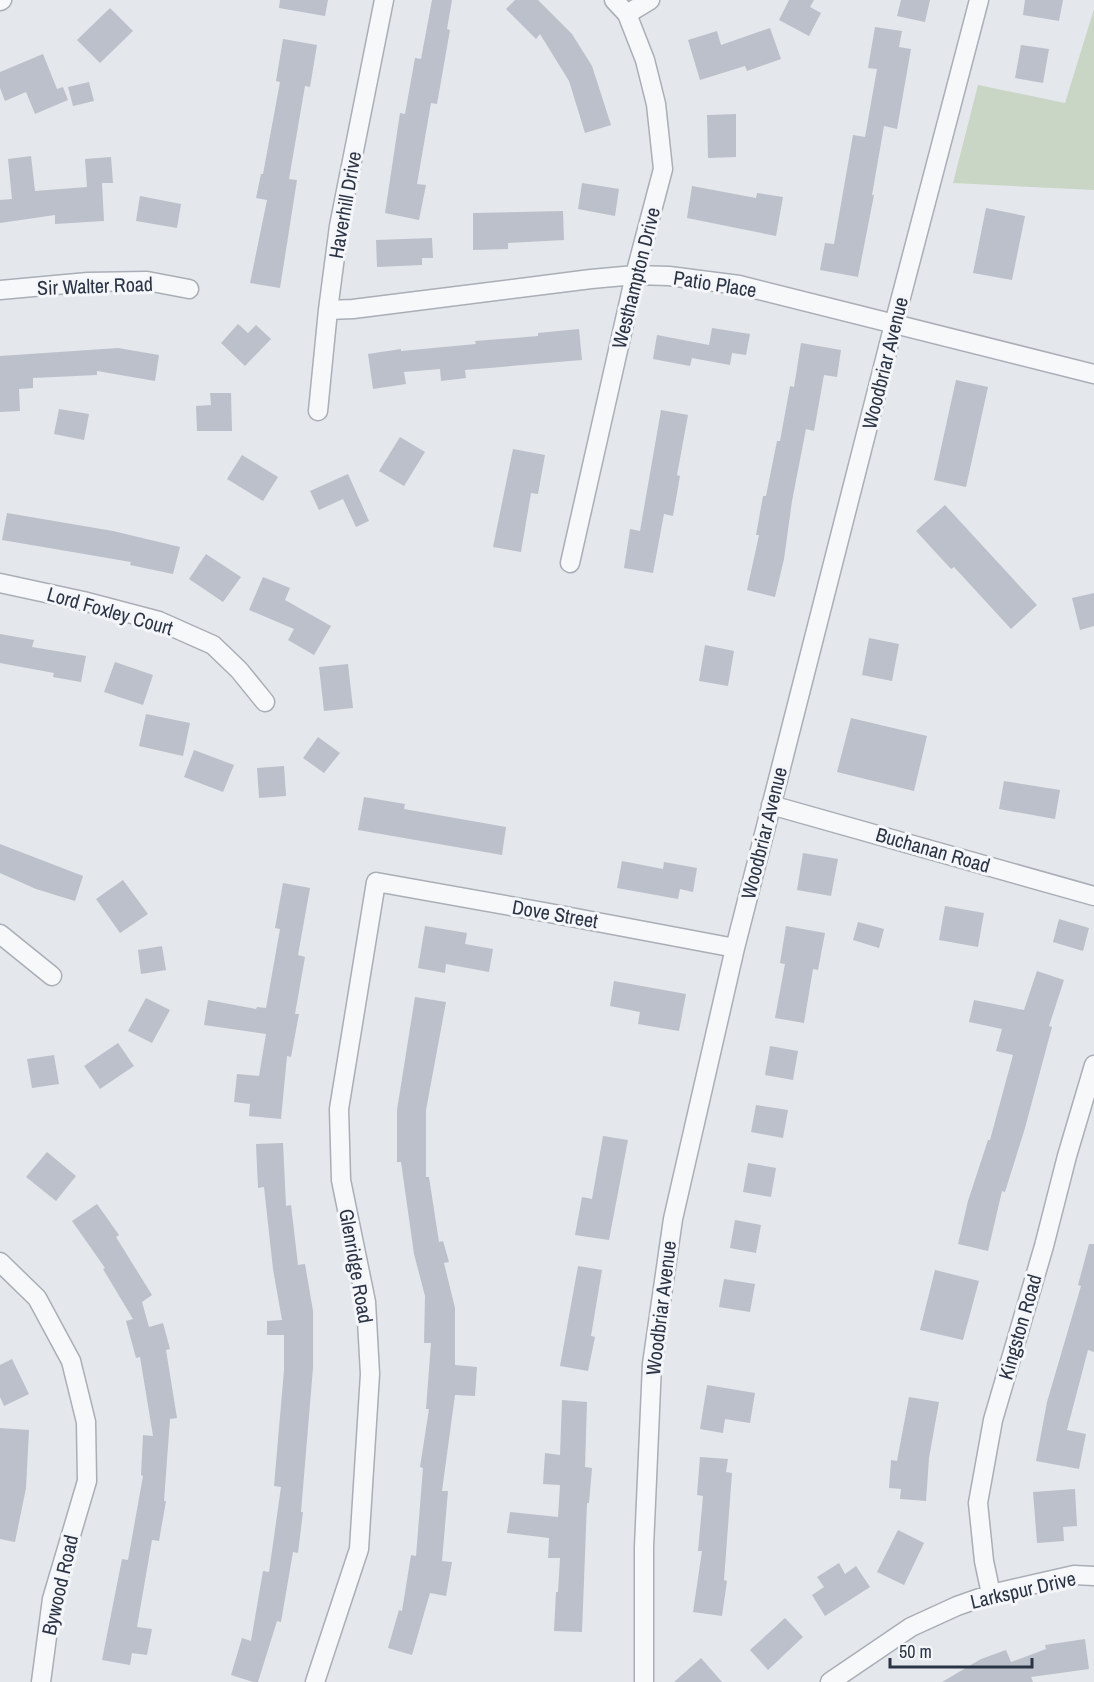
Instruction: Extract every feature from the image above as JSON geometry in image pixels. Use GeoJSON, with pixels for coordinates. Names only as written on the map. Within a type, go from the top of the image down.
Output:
{"type":"FeatureCollection","features":[{"type":"Feature","properties":{"kind":"street","name":"Haverhill Drive"},"geometry":{"type":"LineString","coordinates":[[318,411],[339,226],[384,0]]}},
{"type":"Feature","properties":{"kind":"street","name":"Westhampton Drive"},"geometry":{"type":"LineString","coordinates":[[570,563],[635,275],[663,170],[656,104],[645,60],[627,14],[614,0]]}},
{"type":"Feature","properties":{"kind":"street"},"geometry":{"type":"LineString","coordinates":[[627,14],[650,0]]}},
{"type":"Feature","properties":{"kind":"street","name":"Woodbriar Avenue"},"geometry":{"type":"LineString","coordinates":[[644,1682],[644,1547],[652,1364],[673,1219],[735,948],[979,0]]}},
{"type":"Feature","properties":{"kind":"street","name":"Patio Place"},"geometry":{"type":"LineString","coordinates":[[328,310],[354,309],[635,275],[669,276],[739,285],[1094,374]]}},
{"type":"Feature","properties":{"kind":"street","name":"Sir Walter Road"},"geometry":{"type":"LineString","coordinates":[[0,290],[88,282],[147,281],[189,289]]}},
{"type":"Feature","properties":{"kind":"street","name":"Lord Foxley Court"},"geometry":{"type":"LineString","coordinates":[[0,583],[159,621],[202,640],[213,645],[239,670],[265,702]]}},
{"type":"Feature","properties":{"kind":"street","name":"Buchanan Road"},"geometry":{"type":"LineString","coordinates":[[771,805],[1094,896]]}},
{"type":"Feature","properties":{"kind":"street","name":"Dove Street"},"geometry":{"type":"LineString","coordinates":[[376,882],[735,948]]}},
{"type":"Feature","properties":{"kind":"street","name":"Glenridge Road"},"geometry":{"type":"LineString","coordinates":[[315,1682],[359,1549],[370,1374],[366,1302],[341,1180],[339,1109],[376,882]]}},
{"type":"Feature","properties":{"kind":"street"},"geometry":{"type":"LineString","coordinates":[[0,934],[52,976]]}},
{"type":"Feature","properties":{"kind":"street","name":"Kingston Road"},"geometry":{"type":"LineString","coordinates":[[991,1594],[984,1561],[978,1503],[993,1420],[1094,1065]]}},
{"type":"Feature","properties":{"kind":"street","name":"Bywood Road"},"geometry":{"type":"LineString","coordinates":[[0,1262],[36,1298],[71,1361],[86,1422],[87,1481],[52,1599],[41,1682]]}},
{"type":"Feature","properties":{"kind":"street","name":"Larkspur Drive"},"geometry":{"type":"LineString","coordinates":[[830,1682],[911,1627],[991,1594],[1074,1575],[1094,1576]]}},
{"type":"Feature","properties":{"kind":"green space"},"geometry":{"type":"Polygon","coordinates":[[[1094,9],[1094,190],[953,183],[978,85],[1065,103],[1094,9]]]}},
{"type":"Feature","properties":{"kind":"building"},"geometry":{"type":"Polygon","coordinates":[[[280,0],[328,0],[325,16],[279,8],[280,0]]]}},
{"type":"Feature","properties":{"kind":"building"},"geometry":{"type":"Polygon","coordinates":[[[432,0],[452,0],[447,29],[450,30],[437,104],[431,103],[417,184],[426,185],[419,220],[385,213],[400,113],[405,114],[415,58],[421,59],[432,0]]]}},
{"type":"Feature","properties":{"kind":"building"},"geometry":{"type":"Polygon","coordinates":[[[515,0],[538,0],[572,34],[592,66],[611,125],[585,133],[569,81],[540,34],[536,39],[506,9],[515,0]]]}},
{"type":"Feature","properties":{"kind":"building"},"geometry":{"type":"Polygon","coordinates":[[[789,0],[814,0],[810,7],[821,13],[809,36],[779,20],[789,0]]]}},
{"type":"Feature","properties":{"kind":"building"},"geometry":{"type":"Polygon","coordinates":[[[901,0],[930,0],[925,22],[897,16],[901,0]]]}},
{"type":"Feature","properties":{"kind":"building"},"geometry":{"type":"Polygon","coordinates":[[[1025,0],[1063,0],[1059,21],[1023,15],[1025,0]]]}},
{"type":"Feature","properties":{"kind":"building"},"geometry":{"type":"Polygon","coordinates":[[[110,8],[133,31],[100,63],[77,40],[110,8]]]}},
{"type":"Feature","properties":{"kind":"building"},"geometry":{"type":"Polygon","coordinates":[[[875,27],[902,31],[899,47],[911,49],[897,129],[884,126],[872,195],[874,195],[858,277],[820,270],[825,243],[834,244],[853,135],[865,137],[877,69],[868,68],[875,27]]]}},
{"type":"Feature","properties":{"kind":"building"},"geometry":{"type":"Polygon","coordinates":[[[770,28],[781,59],[747,71],[745,66],[700,80],[688,40],[717,31],[721,45],[770,28]]]}},
{"type":"Feature","properties":{"kind":"building"},"geometry":{"type":"Polygon","coordinates":[[[283,39],[317,45],[310,87],[305,86],[289,179],[297,180],[280,288],[250,283],[267,200],[256,198],[261,174],[263,174],[280,82],[276,81],[283,39]]]}},
{"type":"Feature","properties":{"kind":"building"},"geometry":{"type":"Polygon","coordinates":[[[1021,45],[1049,49],[1043,83],[1015,78],[1021,45]]]}},
{"type":"Feature","properties":{"kind":"building"},"geometry":{"type":"Polygon","coordinates":[[[43,54],[57,89],[63,87],[68,100],[35,114],[26,92],[5,101],[0,88],[0,72],[43,54]]]}},
{"type":"Feature","properties":{"kind":"building"},"geometry":{"type":"Polygon","coordinates":[[[89,82],[94,101],[73,106],[68,87],[89,82]]]}},
{"type":"Feature","properties":{"kind":"building"},"geometry":{"type":"Polygon","coordinates":[[[736,114],[736,157],[708,158],[707,115],[736,114]]]}},
{"type":"Feature","properties":{"kind":"building"},"geometry":{"type":"Polygon","coordinates":[[[31,156],[35,191],[87,187],[85,159],[111,157],[113,183],[102,183],[104,221],[55,224],[55,215],[0,223],[0,200],[12,199],[8,159],[31,156]]]}},
{"type":"Feature","properties":{"kind":"building"},"geometry":{"type":"Polygon","coordinates":[[[582,183],[619,189],[615,216],[578,209],[582,183]]]}},
{"type":"Feature","properties":{"kind":"building"},"geometry":{"type":"Polygon","coordinates":[[[692,186],[756,198],[757,193],[783,197],[776,236],[687,218],[692,186]]]}},
{"type":"Feature","properties":{"kind":"building"},"geometry":{"type":"Polygon","coordinates":[[[140,196],[181,204],[177,228],[136,221],[140,196]]]}},
{"type":"Feature","properties":{"kind":"building"},"geometry":{"type":"Polygon","coordinates":[[[986,208],[1025,216],[1012,280],[973,273],[986,208]]]}},
{"type":"Feature","properties":{"kind":"building"},"geometry":{"type":"Polygon","coordinates":[[[563,211],[564,240],[508,243],[508,249],[473,250],[473,213],[563,211]]]}},
{"type":"Feature","properties":{"kind":"building"},"geometry":{"type":"Polygon","coordinates":[[[432,238],[433,258],[422,258],[422,265],[377,267],[376,240],[432,238]]]}},
{"type":"Feature","properties":{"kind":"building"},"geometry":{"type":"Polygon","coordinates":[[[238,324],[248,333],[256,325],[271,339],[245,366],[221,343],[238,324]]]}},
{"type":"Feature","properties":{"kind":"building"},"geometry":{"type":"Polygon","coordinates":[[[712,328],[750,334],[746,355],[732,353],[730,365],[692,358],[690,366],[653,359],[657,335],[709,345],[712,328]]]}},
{"type":"Feature","properties":{"kind":"building"},"geometry":{"type":"Polygon","coordinates":[[[579,329],[582,360],[465,370],[466,378],[441,381],[440,369],[404,372],[406,384],[373,389],[368,354],[401,349],[401,351],[476,344],[475,341],[538,336],[538,333],[579,329]]]}},
{"type":"Feature","properties":{"kind":"building"},"geometry":{"type":"Polygon","coordinates":[[[801,343],[841,350],[837,377],[824,375],[814,431],[806,429],[784,559],[775,597],[747,590],[759,535],[756,535],[763,496],[766,496],[777,441],[780,441],[790,386],[794,387],[801,343]]]}},
{"type":"Feature","properties":{"kind":"building"},"geometry":{"type":"Polygon","coordinates":[[[118,348],[159,355],[155,381],[97,371],[97,375],[33,378],[33,388],[19,389],[20,411],[0,412],[0,356],[118,348]]]}},
{"type":"Feature","properties":{"kind":"building"},"geometry":{"type":"Polygon","coordinates":[[[956,380],[988,387],[966,487],[934,480],[956,380]]]}},
{"type":"Feature","properties":{"kind":"building"},"geometry":{"type":"Polygon","coordinates":[[[210,393],[231,393],[232,431],[197,431],[196,406],[211,405],[210,393]]]}},
{"type":"Feature","properties":{"kind":"building"},"geometry":{"type":"Polygon","coordinates":[[[59,409],[89,414],[84,440],[54,434],[59,409]]]}},
{"type":"Feature","properties":{"kind":"building"},"geometry":{"type":"Polygon","coordinates":[[[661,410],[688,415],[677,475],[680,476],[673,516],[664,514],[653,573],[624,568],[630,529],[640,531],[661,410]]]}},
{"type":"Feature","properties":{"kind":"building"},"geometry":{"type":"Polygon","coordinates":[[[400,437],[425,452],[404,486],[379,471],[400,437]]]}},
{"type":"Feature","properties":{"kind":"building"},"geometry":{"type":"Polygon","coordinates":[[[513,449],[545,455],[538,494],[531,493],[521,552],[493,547],[513,449]]]}},
{"type":"Feature","properties":{"kind":"building"},"geometry":{"type":"Polygon","coordinates":[[[242,455],[278,477],[263,501],[227,479],[242,455]]]}},
{"type":"Feature","properties":{"kind":"building"},"geometry":{"type":"Polygon","coordinates":[[[348,474],[369,521],[356,527],[343,499],[319,510],[310,491],[348,474]]]}},
{"type":"Feature","properties":{"kind":"building"},"geometry":{"type":"Polygon","coordinates":[[[945,505],[1037,605],[1011,629],[954,567],[951,569],[916,531],[945,505]]]}},
{"type":"Feature","properties":{"kind":"building"},"geometry":{"type":"Polygon","coordinates":[[[7,513],[113,531],[180,547],[173,574],[130,565],[131,562],[2,540],[7,513]]]}},
{"type":"Feature","properties":{"kind":"building"},"geometry":{"type":"Polygon","coordinates":[[[206,554],[241,577],[223,602],[189,579],[206,554]]]}},
{"type":"Feature","properties":{"kind":"building"},"geometry":{"type":"Polygon","coordinates":[[[263,577],[290,588],[285,600],[331,626],[314,655],[288,640],[294,629],[249,610],[263,577]]]}},
{"type":"Feature","properties":{"kind":"building"},"geometry":{"type":"Polygon","coordinates":[[[1094,593],[1094,626],[1080,630],[1072,598],[1094,593]]]}},
{"type":"Feature","properties":{"kind":"building"},"geometry":{"type":"Polygon","coordinates":[[[0,634],[34,640],[32,647],[86,656],[81,682],[53,677],[54,673],[0,663],[0,634]]]}},
{"type":"Feature","properties":{"kind":"building"},"geometry":{"type":"Polygon","coordinates":[[[869,638],[899,644],[892,681],[862,675],[869,638]]]}},
{"type":"Feature","properties":{"kind":"building"},"geometry":{"type":"Polygon","coordinates":[[[705,645],[734,651],[728,686],[699,681],[705,645]]]}},
{"type":"Feature","properties":{"kind":"building"},"geometry":{"type":"Polygon","coordinates":[[[115,662],[153,675],[143,705],[104,692],[115,662]]]}},
{"type":"Feature","properties":{"kind":"building"},"geometry":{"type":"Polygon","coordinates":[[[348,664],[353,708],[324,711],[319,667],[348,664]]]}},
{"type":"Feature","properties":{"kind":"building"},"geometry":{"type":"Polygon","coordinates":[[[146,714],[190,723],[183,756],[139,746],[146,714]]]}},
{"type":"Feature","properties":{"kind":"building"},"geometry":{"type":"Polygon","coordinates":[[[851,718],[927,736],[914,791],[837,772],[851,718]]]}},
{"type":"Feature","properties":{"kind":"building"},"geometry":{"type":"Polygon","coordinates":[[[318,737],[340,753],[324,773],[303,758],[318,737]]]}},
{"type":"Feature","properties":{"kind":"building"},"geometry":{"type":"Polygon","coordinates":[[[194,750],[234,765],[223,792],[184,777],[194,750]]]}},
{"type":"Feature","properties":{"kind":"building"},"geometry":{"type":"Polygon","coordinates":[[[284,766],[286,796],[259,798],[257,768],[284,766]]]}},
{"type":"Feature","properties":{"kind":"building"},"geometry":{"type":"Polygon","coordinates":[[[1004,781],[1060,790],[1055,819],[999,809],[1004,781]]]}},
{"type":"Feature","properties":{"kind":"building"},"geometry":{"type":"Polygon","coordinates":[[[364,797],[405,804],[404,809],[506,827],[502,855],[358,830],[364,797]]]}},
{"type":"Feature","properties":{"kind":"building"},"geometry":{"type":"Polygon","coordinates":[[[0,844],[83,876],[75,901],[36,889],[0,873],[0,844]]]}},
{"type":"Feature","properties":{"kind":"building"},"geometry":{"type":"Polygon","coordinates":[[[803,853],[838,859],[831,896],[797,890],[803,853]]]}},
{"type":"Feature","properties":{"kind":"building"},"geometry":{"type":"Polygon","coordinates":[[[622,861],[663,869],[664,862],[697,868],[693,892],[680,889],[678,899],[617,888],[622,861]]]}},
{"type":"Feature","properties":{"kind":"building"},"geometry":{"type":"Polygon","coordinates":[[[123,880],[148,914],[120,933],[96,899],[123,880]]]}},
{"type":"Feature","properties":{"kind":"building"},"geometry":{"type":"Polygon","coordinates":[[[283,883],[310,888],[298,955],[305,957],[295,1014],[299,1014],[291,1057],[287,1056],[281,1119],[249,1116],[250,1104],[234,1102],[237,1074],[259,1076],[266,1034],[204,1025],[208,1000],[256,1009],[257,1007],[266,1008],[280,929],[275,928],[283,883]]]}},
{"type":"Feature","properties":{"kind":"building"},"geometry":{"type":"Polygon","coordinates":[[[945,906],[984,913],[978,947],[939,940],[945,906]]]}},
{"type":"Feature","properties":{"kind":"building"},"geometry":{"type":"Polygon","coordinates":[[[1059,919],[1089,928],[1083,951],[1053,942],[1059,919]]]}},
{"type":"Feature","properties":{"kind":"building"},"geometry":{"type":"Polygon","coordinates":[[[858,922],[884,929],[879,948],[853,940],[858,922]]]}},
{"type":"Feature","properties":{"kind":"building"},"geometry":{"type":"Polygon","coordinates":[[[425,926],[467,933],[465,944],[493,949],[489,972],[446,964],[445,973],[418,968],[425,926]]]}},
{"type":"Feature","properties":{"kind":"building"},"geometry":{"type":"Polygon","coordinates":[[[786,926],[825,933],[818,970],[813,969],[804,1023],[775,1018],[785,964],[780,963],[786,926]]]}},
{"type":"Feature","properties":{"kind":"building"},"geometry":{"type":"Polygon","coordinates":[[[162,946],[166,970],[141,974],[138,950],[162,946]]]}},
{"type":"Feature","properties":{"kind":"building"},"geometry":{"type":"Polygon","coordinates":[[[1037,971],[1064,980],[1049,1026],[1052,1027],[1025,1128],[1005,1192],[1002,1191],[988,1251],[958,1244],[968,1201],[988,1140],[990,1140],[1013,1055],[996,1051],[1002,1029],[969,1022],[974,1000],[1024,1010],[1037,971]]]}},
{"type":"Feature","properties":{"kind":"building"},"geometry":{"type":"Polygon","coordinates":[[[614,981],[686,994],[679,1031],[638,1024],[640,1012],[610,1006],[614,981]]]}},
{"type":"Feature","properties":{"kind":"building"},"geometry":{"type":"Polygon","coordinates":[[[415,997],[446,1002],[426,1110],[426,1177],[429,1177],[439,1242],[443,1241],[449,1262],[444,1263],[455,1308],[455,1365],[477,1367],[475,1396],[455,1395],[442,1491],[448,1491],[442,1561],[452,1562],[446,1596],[430,1593],[412,1655],[388,1648],[399,1610],[402,1611],[411,1555],[416,1556],[423,1468],[420,1467],[429,1409],[426,1409],[431,1343],[424,1343],[425,1296],[414,1254],[401,1162],[397,1162],[397,1110],[415,997]]]}},
{"type":"Feature","properties":{"kind":"building"},"geometry":{"type":"Polygon","coordinates":[[[146,998],[170,1010],[152,1043],[128,1031],[146,998]]]}},
{"type":"Feature","properties":{"kind":"building"},"geometry":{"type":"Polygon","coordinates":[[[118,1043],[134,1066],[100,1089],[84,1066],[118,1043]]]}},
{"type":"Feature","properties":{"kind":"building"},"geometry":{"type":"Polygon","coordinates":[[[770,1046],[798,1051],[793,1080],[765,1075],[770,1046]]]}},
{"type":"Feature","properties":{"kind":"building"},"geometry":{"type":"Polygon","coordinates":[[[54,1055],[59,1084],[32,1088],[27,1059],[54,1055]]]}},
{"type":"Feature","properties":{"kind":"building"},"geometry":{"type":"Polygon","coordinates":[[[756,1105],[788,1110],[783,1138],[751,1132],[756,1105]]]}},
{"type":"Feature","properties":{"kind":"building"},"geometry":{"type":"Polygon","coordinates":[[[603,1136],[628,1140],[609,1240],[575,1235],[582,1197],[592,1199],[603,1136]]]}},
{"type":"Feature","properties":{"kind":"building"},"geometry":{"type":"Polygon","coordinates":[[[283,1143],[286,1206],[291,1205],[298,1265],[305,1264],[313,1311],[313,1368],[298,1553],[293,1552],[281,1622],[277,1621],[258,1682],[253,1682],[231,1675],[242,1638],[251,1641],[263,1571],[269,1572],[281,1487],[274,1486],[284,1370],[284,1335],[267,1335],[267,1321],[282,1320],[273,1269],[264,1187],[258,1188],[256,1144],[283,1143]]]}},
{"type":"Feature","properties":{"kind":"building"},"geometry":{"type":"Polygon","coordinates":[[[47,1152],[76,1176],[56,1201],[26,1177],[47,1152]]]}},
{"type":"Feature","properties":{"kind":"building"},"geometry":{"type":"Polygon","coordinates":[[[748,1163],[776,1168],[771,1197],[743,1192],[748,1163]]]}},
{"type":"Feature","properties":{"kind":"building"},"geometry":{"type":"Polygon","coordinates":[[[97,1204],[119,1235],[116,1237],[152,1295],[142,1302],[149,1327],[163,1323],[170,1349],[166,1350],[177,1418],[170,1419],[164,1501],[166,1501],[159,1541],[152,1540],[137,1627],[152,1629],[147,1655],[132,1653],[130,1665],[102,1660],[122,1559],[128,1560],[143,1476],[141,1475],[143,1435],[153,1436],[140,1357],[136,1358],[126,1321],[133,1319],[103,1269],[105,1268],[72,1221],[97,1204]]]}},
{"type":"Feature","properties":{"kind":"building"},"geometry":{"type":"Polygon","coordinates":[[[735,1220],[761,1225],[756,1253],[730,1248],[735,1220]]]}},
{"type":"Feature","properties":{"kind":"building"},"geometry":{"type":"Polygon","coordinates":[[[1089,1244],[1094,1244],[1094,1352],[1088,1350],[1067,1430],[1086,1434],[1079,1469],[1036,1461],[1047,1402],[1081,1286],[1078,1285],[1089,1244]]]}},
{"type":"Feature","properties":{"kind":"building"},"geometry":{"type":"Polygon","coordinates":[[[578,1266],[602,1270],[591,1336],[595,1337],[588,1371],[560,1366],[578,1266]]]}},
{"type":"Feature","properties":{"kind":"building"},"geometry":{"type":"Polygon","coordinates":[[[935,1270],[979,1281],[963,1340],[920,1330],[935,1270]]]}},
{"type":"Feature","properties":{"kind":"building"},"geometry":{"type":"Polygon","coordinates":[[[724,1279],[755,1284],[750,1312],[719,1307],[724,1279]]]}},
{"type":"Feature","properties":{"kind":"building"},"geometry":{"type":"Polygon","coordinates":[[[12,1359],[29,1394],[4,1406],[0,1397],[0,1365],[12,1359]]]}},
{"type":"Feature","properties":{"kind":"building"},"geometry":{"type":"Polygon","coordinates":[[[707,1385],[755,1393],[750,1423],[725,1419],[723,1433],[700,1429],[707,1385]]]}},
{"type":"Feature","properties":{"kind":"building"},"geometry":{"type":"Polygon","coordinates":[[[909,1397],[939,1402],[929,1458],[926,1501],[900,1499],[901,1489],[889,1488],[891,1460],[897,1461],[909,1397]]]}},
{"type":"Feature","properties":{"kind":"building"},"geometry":{"type":"Polygon","coordinates":[[[562,1400],[587,1402],[585,1467],[592,1468],[589,1503],[587,1503],[582,1632],[554,1631],[560,1558],[548,1558],[549,1538],[507,1533],[510,1512],[558,1517],[560,1485],[543,1484],[545,1453],[560,1455],[562,1400]]]}},
{"type":"Feature","properties":{"kind":"building"},"geometry":{"type":"Polygon","coordinates":[[[0,1428],[29,1430],[26,1488],[15,1542],[0,1539],[0,1428]]]}},
{"type":"Feature","properties":{"kind":"building"},"geometry":{"type":"Polygon","coordinates":[[[700,1457],[728,1459],[726,1472],[732,1473],[724,1580],[727,1581],[722,1616],[693,1612],[702,1551],[698,1551],[703,1496],[697,1495],[700,1457]]]}},
{"type":"Feature","properties":{"kind":"building"},"geometry":{"type":"Polygon","coordinates":[[[1075,1489],[1077,1526],[1063,1527],[1064,1541],[1037,1543],[1033,1492],[1075,1489]]]}},
{"type":"Feature","properties":{"kind":"building"},"geometry":{"type":"Polygon","coordinates":[[[898,1530],[924,1543],[904,1585],[877,1572],[898,1530]]]}},
{"type":"Feature","properties":{"kind":"building"},"geometry":{"type":"Polygon","coordinates":[[[839,1563],[845,1574],[856,1566],[870,1587],[825,1616],[812,1595],[824,1587],[817,1577],[839,1563]]]}},
{"type":"Feature","properties":{"kind":"building"},"geometry":{"type":"Polygon","coordinates":[[[785,1618],[803,1637],[768,1670],[750,1650],[785,1618]]]}},
{"type":"Feature","properties":{"kind":"building"},"geometry":{"type":"Polygon","coordinates":[[[1085,1639],[1089,1669],[1031,1677],[1033,1682],[942,1682],[981,1659],[1006,1650],[1011,1662],[1046,1649],[1045,1645],[1085,1639]]]}},
{"type":"Feature","properties":{"kind":"building"},"geometry":{"type":"Polygon","coordinates":[[[701,1658],[722,1682],[674,1682],[701,1658]]]}}]}
